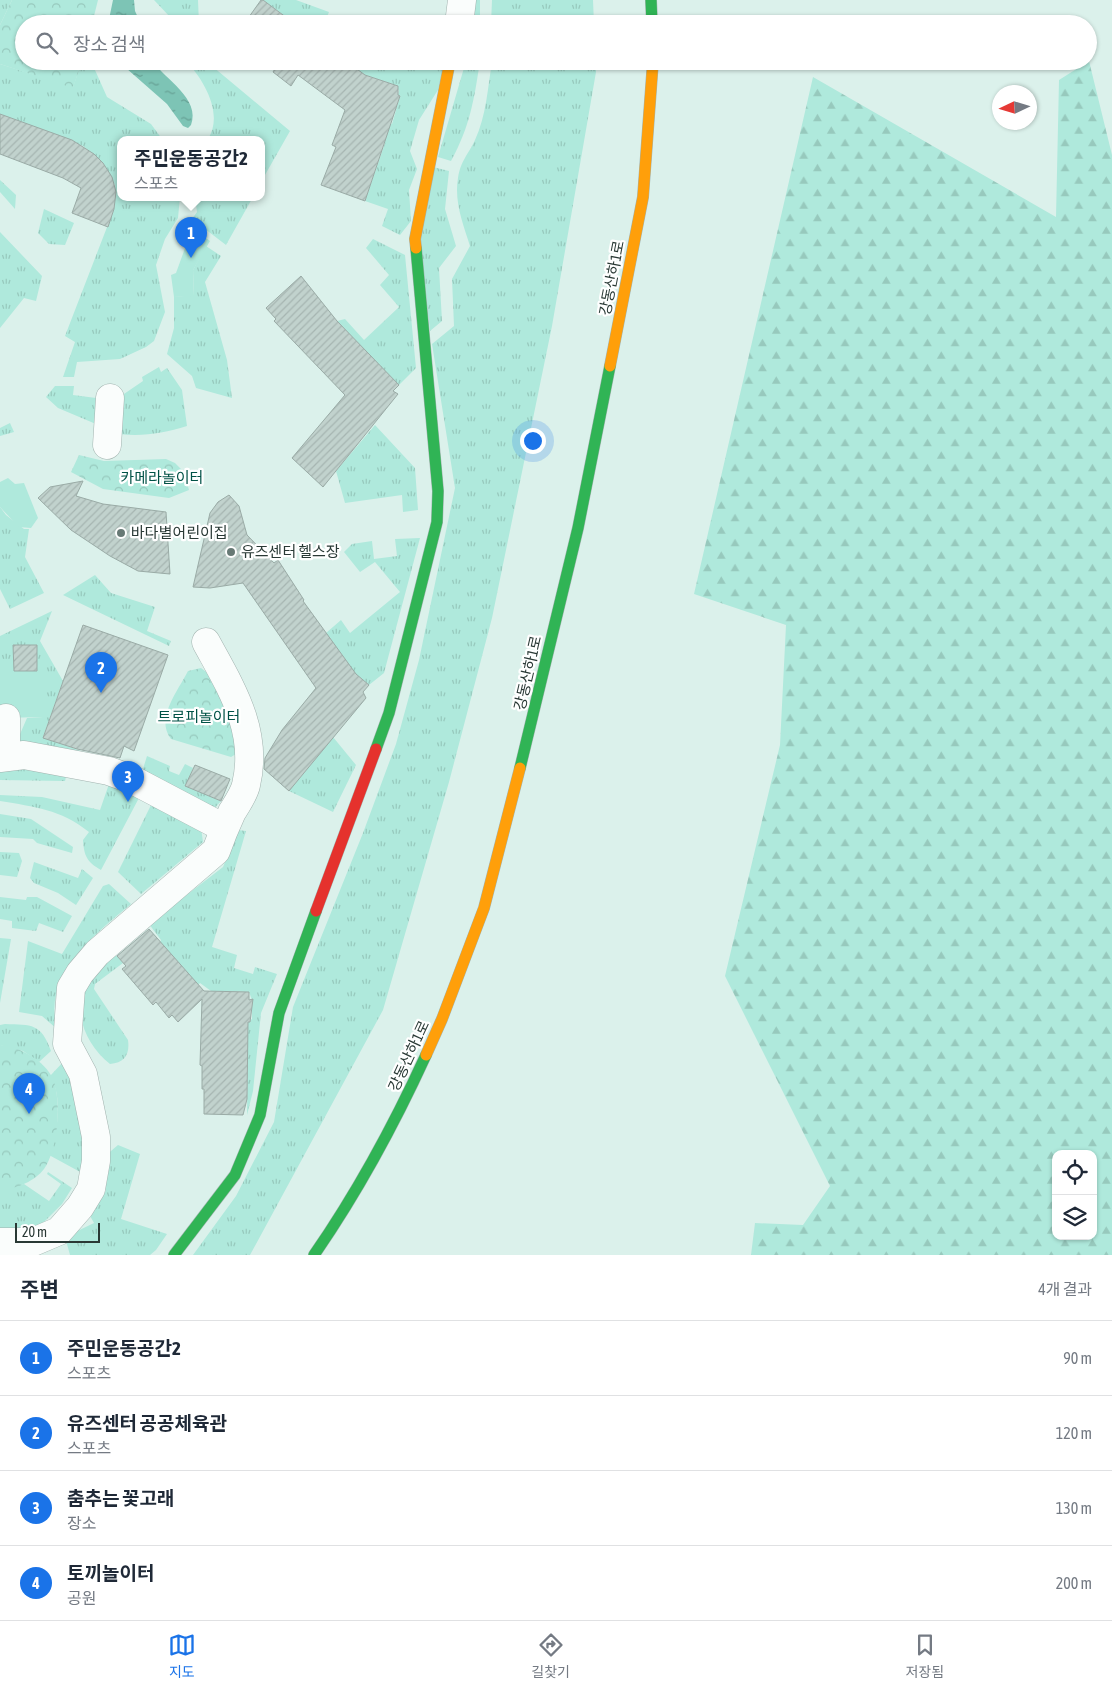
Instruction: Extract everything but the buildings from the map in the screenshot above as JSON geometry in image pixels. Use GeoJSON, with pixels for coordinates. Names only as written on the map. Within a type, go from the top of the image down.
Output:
{"type":"FeatureCollection","features":[{"type":"Feature","properties":{"kind":"street"},"geometry":{"type":"LineString","coordinates":[[460,15],[462,0]]}},
{"type":"Feature","properties":{"kind":"street"},"geometry":{"type":"LineString","coordinates":[[650,0],[651,15]]}},
{"type":"Feature","properties":{"kind":"street"},"geometry":{"type":"LineString","coordinates":[[174,1255],[234,1175],[260,1115],[279,1013],[389,713],[437,522],[438,491],[415,239],[448,70]]}},
{"type":"Feature","properties":{"kind":"street","name":"강동산하1로"},"geometry":{"type":"LineString","coordinates":[[314,1255],[350,1203],[392,1128],[442,1019],[484,908],[526,745],[580,518],[643,197],[652,70]]}},
{"type":"Feature","properties":{"kind":"street"},"geometry":{"type":"LineString","coordinates":[[107,445],[110,398]]}},
{"type":"Feature","properties":{"kind":"street"},"geometry":{"type":"LineString","coordinates":[[0,1242],[33,1242],[59,1231],[80,1207],[91,1189],[96,1161],[96,1137],[83,1074],[66,1044],[71,988],[97,952],[216,850],[224,828],[246,786],[251,749],[248,733],[230,685],[206,642]]}},
{"type":"Feature","properties":{"kind":"street"},"geometry":{"type":"LineString","coordinates":[[6,718],[3,757],[24,755],[109,771],[132,779],[224,828]]}},
{"type":"Feature","properties":{"kind":"green space"},"geometry":{"type":"Polygon","coordinates":[[[0,0],[12,0],[0,25],[0,0]]]}},
{"type":"Feature","properties":{"kind":"green space"},"geometry":{"type":"Polygon","coordinates":[[[12,0],[98,0],[94,15],[15,15],[15,69],[0,64],[0,25],[12,0]]]}},
{"type":"Feature","properties":{"kind":"green space"},"geometry":{"type":"Polygon","coordinates":[[[154,0],[198,0],[199,15],[168,15],[154,0]]]}},
{"type":"Feature","properties":{"kind":"green space"},"geometry":{"type":"Polygon","coordinates":[[[263,0],[296,0],[329,12],[328,15],[283,15],[263,0]]]}},
{"type":"Feature","properties":{"kind":"green space"},"geometry":{"type":"Polygon","coordinates":[[[473,0],[480,0],[480,15],[473,15],[473,0]]]}},
{"type":"Feature","properties":{"kind":"green space"},"geometry":{"type":"Polygon","coordinates":[[[492,0],[593,0],[594,15],[491,15],[492,0]]]}},
{"type":"Feature","properties":{"kind":"green space"},"geometry":{"type":"Polygon","coordinates":[[[0,64],[73,87],[79,70],[95,70],[107,97],[151,124],[160,136],[117,136],[117,201],[180,201],[178,218],[165,239],[156,265],[165,312],[154,341],[146,347],[120,359],[77,362],[74,377],[63,377],[75,342],[65,336],[114,209],[115,185],[103,163],[83,146],[0,114],[0,64]]]}},
{"type":"Feature","properties":{"kind":"green space"},"geometry":{"type":"Polygon","coordinates":[[[18,70],[79,70],[73,88],[18,70]]]}},
{"type":"Feature","properties":{"kind":"green space"},"geometry":{"type":"Polygon","coordinates":[[[194,70],[217,70],[290,131],[265,175],[265,136],[209,136],[214,119],[213,108],[205,87],[194,70]]]}},
{"type":"Feature","properties":{"kind":"green space"},"geometry":{"type":"Polygon","coordinates":[[[358,70],[443,70],[438,90],[419,120],[410,151],[417,169],[409,190],[411,221],[400,235],[382,226],[388,209],[365,201],[385,143],[382,142],[388,123],[392,124],[400,96],[398,95],[399,90],[397,89],[398,86],[365,75],[358,70]]]}},
{"type":"Feature","properties":{"kind":"green space"},"geometry":{"type":"Polygon","coordinates":[[[463,70],[479,70],[476,88],[463,136],[451,161],[438,157],[463,70]]]}},
{"type":"Feature","properties":{"kind":"green space"},"geometry":{"type":"Polygon","coordinates":[[[491,70],[596,70],[552,326],[492,618],[449,782],[383,1010],[250,1255],[193,1255],[236,1196],[274,1122],[293,1007],[363,833],[396,744],[419,660],[455,488],[432,344],[454,326],[452,279],[470,246],[458,204],[458,178],[463,162],[479,131],[491,70]]]}},
{"type":"Feature","properties":{"kind":"green space"},"geometry":{"type":"Polygon","coordinates":[[[1075,70],[1091,70],[1112,155],[1112,1255],[751,1255],[755,1223],[803,1225],[830,1186],[725,976],[780,745],[786,625],[694,594],[813,77],[1056,217],[1059,80],[1075,70]]]}},
{"type":"Feature","properties":{"kind":"green space"},"geometry":{"type":"Polygon","coordinates":[[[433,167],[449,171],[445,209],[456,246],[439,268],[442,321],[430,331],[419,238],[433,167]]]}},
{"type":"Feature","properties":{"kind":"green space"},"geometry":{"type":"Polygon","coordinates":[[[0,180],[16,195],[15,209],[0,192],[0,180]]]}},
{"type":"Feature","properties":{"kind":"green space"},"geometry":{"type":"Polygon","coordinates":[[[196,201],[251,201],[226,245],[192,219],[197,212],[196,201]]]}},
{"type":"Feature","properties":{"kind":"green space"},"geometry":{"type":"Polygon","coordinates":[[[44,209],[74,223],[65,245],[49,244],[38,233],[44,209]]]}},
{"type":"Feature","properties":{"kind":"green space"},"geometry":{"type":"Polygon","coordinates":[[[188,225],[210,241],[193,270],[194,296],[174,297],[171,275],[176,273],[188,240],[182,234],[188,225]]]}},
{"type":"Feature","properties":{"kind":"green space"},"geometry":{"type":"Polygon","coordinates":[[[0,232],[42,276],[36,301],[24,298],[0,328],[0,232]]]}},
{"type":"Feature","properties":{"kind":"green space"},"geometry":{"type":"Polygon","coordinates":[[[373,239],[405,255],[416,368],[399,385],[373,364],[375,361],[337,321],[345,319],[364,340],[399,307],[380,285],[389,275],[366,248],[373,239]]]}},
{"type":"Feature","properties":{"kind":"green space"},"geometry":{"type":"Polygon","coordinates":[[[206,246],[221,256],[205,282],[227,360],[232,398],[196,388],[192,376],[167,354],[174,328],[174,297],[194,295],[193,270],[206,246]]]}},
{"type":"Feature","properties":{"kind":"green space"},"geometry":{"type":"Polygon","coordinates":[[[159,367],[161,372],[167,368],[182,390],[187,426],[153,434],[119,434],[121,396],[143,381],[142,377],[159,367]]]}},
{"type":"Feature","properties":{"kind":"green space"},"geometry":{"type":"Polygon","coordinates":[[[55,386],[74,386],[73,395],[96,398],[103,427],[58,408],[46,397],[55,386]]]}},
{"type":"Feature","properties":{"kind":"green space"},"geometry":{"type":"Polygon","coordinates":[[[10,423],[14,432],[0,436],[0,428],[10,423]]]}},
{"type":"Feature","properties":{"kind":"green space"},"geometry":{"type":"Polygon","coordinates":[[[375,425],[415,468],[418,510],[403,512],[402,495],[345,503],[336,471],[375,425]]]}},
{"type":"Feature","properties":{"kind":"green space","name":"카메라놀이터"},"geometry":{"type":"Polygon","coordinates":[[[79,455],[104,461],[166,459],[175,463],[184,472],[189,490],[169,498],[103,489],[71,472],[79,455]]]}},
{"type":"Feature","properties":{"kind":"green space"},"geometry":{"type":"Polygon","coordinates":[[[8,478],[15,484],[24,483],[38,518],[31,528],[19,527],[0,507],[0,482],[8,478]]]}},
{"type":"Feature","properties":{"kind":"green space"},"geometry":{"type":"Polygon","coordinates":[[[0,507],[6,515],[24,529],[29,529],[25,557],[44,593],[10,609],[0,589],[0,507]]]}},
{"type":"Feature","properties":{"kind":"green space"},"geometry":{"type":"Polygon","coordinates":[[[420,538],[384,673],[369,685],[346,666],[348,663],[326,633],[341,620],[350,633],[400,592],[375,562],[360,572],[344,552],[352,544],[372,541],[374,559],[397,556],[395,539],[420,538]]]}},
{"type":"Feature","properties":{"kind":"green space"},"geometry":{"type":"Polygon","coordinates":[[[95,575],[111,593],[155,607],[147,631],[171,641],[169,646],[63,595],[95,575]]]}},
{"type":"Feature","properties":{"kind":"green space"},"geometry":{"type":"Polygon","coordinates":[[[52,611],[40,641],[63,681],[43,737],[102,759],[17,750],[17,741],[27,718],[43,717],[42,671],[37,671],[37,645],[14,645],[14,671],[0,671],[0,636],[52,611]]]}},
{"type":"Feature","properties":{"kind":"green space","name":"트로피놀이터"},"geometry":{"type":"Polygon","coordinates":[[[201,668],[217,685],[227,706],[236,754],[231,757],[171,739],[167,731],[167,714],[174,696],[188,671],[201,668]]]}},
{"type":"Feature","properties":{"kind":"green space"},"geometry":{"type":"Polygon","coordinates":[[[0,671],[43,671],[43,717],[0,718],[0,671]]]}},
{"type":"Feature","properties":{"kind":"green space"},"geometry":{"type":"Polygon","coordinates":[[[333,737],[356,765],[333,812],[289,791],[333,737]]]}},
{"type":"Feature","properties":{"kind":"green space"},"geometry":{"type":"Polygon","coordinates":[[[147,756],[170,766],[169,771],[179,775],[185,764],[193,768],[186,786],[221,801],[213,810],[142,772],[147,756]]]}},
{"type":"Feature","properties":{"kind":"green space"},"geometry":{"type":"Polygon","coordinates":[[[0,762],[67,771],[65,781],[0,780],[0,762]]]}},
{"type":"Feature","properties":{"kind":"green space"},"geometry":{"type":"Polygon","coordinates":[[[109,784],[140,796],[101,870],[87,858],[83,840],[89,832],[78,824],[47,810],[0,801],[0,795],[42,797],[100,810],[109,784]]]}},
{"type":"Feature","properties":{"kind":"green space"},"geometry":{"type":"Polygon","coordinates":[[[152,803],[201,828],[203,842],[141,894],[118,872],[152,803]]]}},
{"type":"Feature","properties":{"kind":"green space"},"geometry":{"type":"Polygon","coordinates":[[[0,814],[31,819],[73,847],[72,853],[37,843],[33,839],[0,837],[0,814]]]}},
{"type":"Feature","properties":{"kind":"green space"},"geometry":{"type":"Polygon","coordinates":[[[238,830],[246,831],[212,947],[237,955],[234,968],[253,974],[255,967],[277,974],[261,1013],[253,1091],[247,1115],[248,1022],[252,1019],[252,1000],[249,992],[211,991],[200,983],[198,985],[160,942],[161,940],[149,924],[223,867],[238,830]]]}},
{"type":"Feature","properties":{"kind":"green space"},"geometry":{"type":"Polygon","coordinates":[[[0,852],[19,853],[22,861],[17,877],[0,875],[0,852]]]}},
{"type":"Feature","properties":{"kind":"green space"},"geometry":{"type":"Polygon","coordinates":[[[34,862],[78,878],[82,869],[93,878],[76,905],[58,893],[34,883],[30,878],[34,862]]]}},
{"type":"Feature","properties":{"kind":"green space"},"geometry":{"type":"Polygon","coordinates":[[[109,884],[131,904],[87,943],[64,974],[57,991],[54,1009],[57,1029],[42,1016],[19,1012],[28,941],[62,954],[103,886],[109,884]]]}},
{"type":"Feature","properties":{"kind":"green space"},"geometry":{"type":"Polygon","coordinates":[[[0,897],[26,900],[27,897],[37,897],[72,916],[63,932],[39,923],[36,931],[12,928],[12,921],[0,919],[0,897]]]}},
{"type":"Feature","properties":{"kind":"green space"},"geometry":{"type":"Polygon","coordinates":[[[0,938],[11,939],[0,1003],[0,938]]]}},
{"type":"Feature","properties":{"kind":"green space"},"geometry":{"type":"Polygon","coordinates":[[[116,955],[123,963],[95,984],[94,989],[128,1040],[128,1050],[123,1060],[110,1064],[100,1055],[86,1033],[80,1008],[86,983],[94,972],[116,955]]]}},
{"type":"Feature","properties":{"kind":"green space"},"geometry":{"type":"Polygon","coordinates":[[[0,1025],[34,1027],[43,1035],[51,1051],[39,1062],[23,1051],[0,1045],[0,1025]]]}},
{"type":"Feature","properties":{"kind":"green space"},"geometry":{"type":"Polygon","coordinates":[[[0,1045],[23,1051],[44,1066],[53,1079],[58,1112],[53,1150],[44,1169],[30,1181],[6,1189],[0,1189],[0,1045]]]}},
{"type":"Feature","properties":{"kind":"green space"},"geometry":{"type":"Polygon","coordinates":[[[65,1060],[77,1102],[82,1129],[82,1173],[49,1155],[55,1137],[58,1115],[57,1094],[50,1076],[65,1060]]]}},
{"type":"Feature","properties":{"kind":"green space"},"geometry":{"type":"Polygon","coordinates":[[[118,1145],[140,1154],[121,1219],[167,1234],[156,1250],[150,1255],[70,1255],[65,1237],[94,1223],[89,1214],[90,1205],[106,1191],[100,1176],[100,1165],[106,1156],[118,1145]]]}},
{"type":"Feature","properties":{"kind":"green space"},"geometry":{"type":"Polygon","coordinates":[[[48,1172],[72,1188],[62,1204],[37,1229],[0,1233],[0,1189],[24,1184],[49,1201],[61,1184],[47,1174],[48,1172]]]}},
{"type":"Feature","properties":{"kind":"water"},"geometry":{"type":"Polygon","coordinates":[[[113,0],[134,0],[137,15],[110,15],[113,0]]]}},
{"type":"Feature","properties":{"kind":"water"},"geometry":{"type":"Polygon","coordinates":[[[128,70],[160,70],[180,90],[191,107],[193,116],[191,125],[188,128],[183,126],[167,104],[128,70]]]}},
{"type":"Feature","properties":{"kind":"traffic: fast"},"geometry":{"type":"LineString","coordinates":[[651,0],[652,15]]}},
{"type":"Feature","properties":{"kind":"traffic: fast"},"geometry":{"type":"LineString","coordinates":[[376,749],[389,713],[437,522],[438,491],[416,248]]}},
{"type":"Feature","properties":{"kind":"traffic: fast"},"geometry":{"type":"LineString","coordinates":[[520,768],[578,528],[610,366]]}},
{"type":"Feature","properties":{"kind":"traffic: fast"},"geometry":{"type":"LineString","coordinates":[[174,1255],[235,1175],[260,1115],[279,1013],[316,911]]}},
{"type":"Feature","properties":{"kind":"traffic: fast"},"geometry":{"type":"LineString","coordinates":[[314,1255],[374,1158],[426,1055]]}},
{"type":"Feature","properties":{"kind":"traffic: slow"},"geometry":{"type":"LineString","coordinates":[[416,248],[415,239],[448,70]]}},
{"type":"Feature","properties":{"kind":"traffic: slow"},"geometry":{"type":"LineString","coordinates":[[610,366],[643,197],[652,70]]}},
{"type":"Feature","properties":{"kind":"traffic: slow"},"geometry":{"type":"LineString","coordinates":[[426,1055],[442,1019],[484,908],[520,768]]}},
{"type":"Feature","properties":{"kind":"traffic: jam"},"geometry":{"type":"LineString","coordinates":[[316,911],[376,749]]}},
{"type":"Feature","properties":{"kind":"place","name":"주민운동공간2"},"geometry":{"type":"Point","coordinates":[191,258]}},
{"type":"Feature","properties":{"kind":"place","name":"바다별어린이집"},"geometry":{"type":"Point","coordinates":[121,533]}},
{"type":"Feature","properties":{"kind":"place","name":"유즈센터 헬스장"},"geometry":{"type":"Point","coordinates":[231,552]}},
{"type":"Feature","properties":{"kind":"place","name":"유즈센터 공공체육관"},"geometry":{"type":"Point","coordinates":[101,693]}},
{"type":"Feature","properties":{"kind":"place","name":"춤추는 꽃고래"},"geometry":{"type":"Point","coordinates":[128,802]}},
{"type":"Feature","properties":{"kind":"place","name":"토끼놀이터"},"geometry":{"type":"Point","coordinates":[29,1114]}}]}
